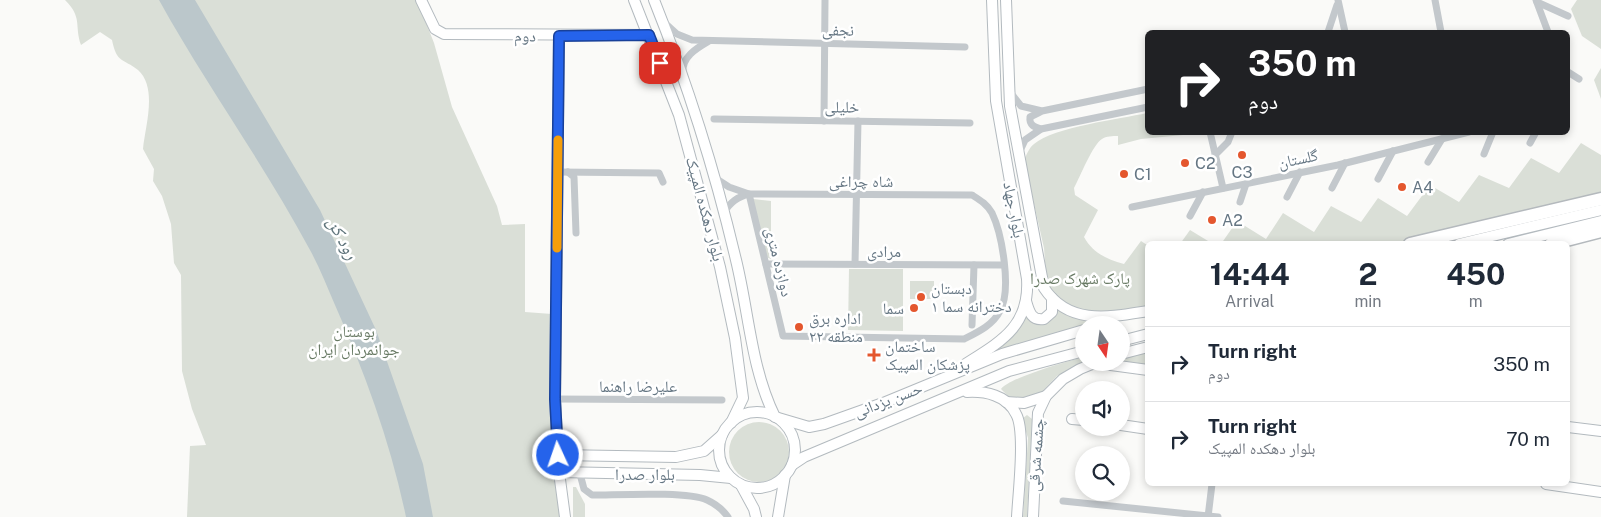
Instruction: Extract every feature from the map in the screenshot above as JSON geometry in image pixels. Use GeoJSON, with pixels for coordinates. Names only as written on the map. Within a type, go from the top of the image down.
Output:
{"type":"FeatureCollection","features":[{"type":"Feature","properties":{"kind":"highway"},"geometry":{"type":"LineString","coordinates":[[1423,241],[1601,199]]}},
{"type":"Feature","properties":{"kind":"highway"},"geometry":{"type":"LineString","coordinates":[[1562,241],[1601,230]]}},
{"type":"Feature","properties":{"kind":"street","name":"دوم"},"geometry":{"type":"LineString","coordinates":[[421,0],[438,33],[559,36],[649,35]]}},
{"type":"Feature","properties":{"kind":"street","name":"بلوار دهکده المپیک"},"geometry":{"type":"LineString","coordinates":[[634,0],[679,114],[720,267],[735,338],[743,398],[731,423]]}},
{"type":"Feature","properties":{"kind":"street","name":"بلوار دهکده المپیک"},"geometry":{"type":"LineString","coordinates":[[654,0],[700,122],[737,262],[758,375],[764,395],[775,417]]}},
{"type":"Feature","properties":{"kind":"street"},"geometry":{"type":"LineString","coordinates":[[824,121],[825,0]]}},
{"type":"Feature","properties":{"kind":"street","name":"بلوار جهاد"},"geometry":{"type":"LineString","coordinates":[[942,379],[1008,335],[1018,322],[1026,301],[1027,279],[996,101],[992,0]]}},
{"type":"Feature","properties":{"kind":"street","name":"بلوار جهاد"},"geometry":{"type":"LineString","coordinates":[[1006,0],[1009,88],[1018,155],[1044,288],[1052,298],[1067,310],[1090,318],[1145,312]]}},
{"type":"Feature","properties":{"kind":"street"},"geometry":{"type":"LineString","coordinates":[[1435,0],[1441,30]]}},
{"type":"Feature","properties":{"kind":"street"},"geometry":{"type":"LineString","coordinates":[[1329,30],[1338,1]]}},
{"type":"Feature","properties":{"kind":"street"},"geometry":{"type":"LineString","coordinates":[[1338,1],[1345,30]]}},
{"type":"Feature","properties":{"kind":"street"},"geometry":{"type":"LineString","coordinates":[[1536,1],[1568,16]]}},
{"type":"Feature","properties":{"kind":"street"},"geometry":{"type":"LineString","coordinates":[[1536,1],[1547,30]]}},
{"type":"Feature","properties":{"kind":"street","name":"نجفی"},"geometry":{"type":"LineString","coordinates":[[660,15],[668,27],[677,34],[692,40],[965,47]]}},
{"type":"Feature","properties":{"kind":"street"},"geometry":{"type":"LineString","coordinates":[[559,36],[563,172],[555,399],[559,472],[565,517]]}},
{"type":"Feature","properties":{"kind":"street"},"geometry":{"type":"LineString","coordinates":[[683,76],[682,66],[688,56],[709,41]]}},
{"type":"Feature","properties":{"kind":"street"},"geometry":{"type":"LineString","coordinates":[[1570,73],[1579,79]]}},
{"type":"Feature","properties":{"kind":"street"},"geometry":{"type":"LineString","coordinates":[[1009,88],[1013,98],[1021,106],[1042,111]]}},
{"type":"Feature","properties":{"kind":"street"},"geometry":{"type":"LineString","coordinates":[[1041,129],[1031,125],[1030,117],[1042,111],[1145,90]]}},
{"type":"Feature","properties":{"kind":"street"},"geometry":{"type":"LineString","coordinates":[[1018,155],[1026,140],[1041,129],[1145,108]]}},
{"type":"Feature","properties":{"kind":"street","name":"خلیلی"},"geometry":{"type":"LineString","coordinates":[[714,120],[970,123]]}},
{"type":"Feature","properties":{"kind":"street"},"geometry":{"type":"LineString","coordinates":[[855,264],[858,121]]}},
{"type":"Feature","properties":{"kind":"street"},"geometry":{"type":"LineString","coordinates":[[1211,135],[1223,188]]}},
{"type":"Feature","properties":{"kind":"street"},"geometry":{"type":"LineString","coordinates":[[1215,155],[1228,142],[1231,135]]}},
{"type":"Feature","properties":{"kind":"street","name":"گلستان"},"geometry":{"type":"LineString","coordinates":[[1132,207],[1345,163],[1457,135]]}},
{"type":"Feature","properties":{"kind":"street"},"geometry":{"type":"LineString","coordinates":[[1484,154],[1492,135]]}},
{"type":"Feature","properties":{"kind":"street"},"geometry":{"type":"LineString","coordinates":[[1530,143],[1534,135]]}},
{"type":"Feature","properties":{"kind":"street"},"geometry":{"type":"LineString","coordinates":[[1428,162],[1442,139]]}},
{"type":"Feature","properties":{"kind":"street"},"geometry":{"type":"LineString","coordinates":[[1378,179],[1393,151]]}},
{"type":"Feature","properties":{"kind":"street"},"geometry":{"type":"LineString","coordinates":[[1332,188],[1345,163]]}},
{"type":"Feature","properties":{"kind":"street"},"geometry":{"type":"LineString","coordinates":[[563,172],[659,173],[663,182]]}},
{"type":"Feature","properties":{"kind":"street"},"geometry":{"type":"LineString","coordinates":[[563,172],[574,177],[576,233]]}},
{"type":"Feature","properties":{"kind":"street"},"geometry":{"type":"LineString","coordinates":[[1287,197],[1300,172]]}},
{"type":"Feature","properties":{"kind":"street"},"geometry":{"type":"LineString","coordinates":[[715,178],[729,187],[749,194]]}},
{"type":"Feature","properties":{"kind":"street"},"geometry":{"type":"LineString","coordinates":[[1240,202],[1246,184]]}},
{"type":"Feature","properties":{"kind":"street"},"geometry":{"type":"LineString","coordinates":[[1190,216],[1203,192]]}},
{"type":"Feature","properties":{"kind":"street"},"geometry":{"type":"LineString","coordinates":[[724,212],[731,202],[749,194]]}},
{"type":"Feature","properties":{"kind":"street","name":"شاه چراغی"},"geometry":{"type":"LineString","coordinates":[[749,194],[972,195],[984,202],[992,213],[1003,265]]}},
{"type":"Feature","properties":{"kind":"street","name":"دوازده متری"},"geometry":{"type":"LineString","coordinates":[[749,194],[783,336],[964,339],[981,331],[995,320],[1000,311],[1005,300],[1007,286],[1003,265]]}},
{"type":"Feature","properties":{"kind":"street"},"geometry":{"type":"LineString","coordinates":[[1472,241],[1601,210]]}},
{"type":"Feature","properties":{"kind":"street"},"geometry":{"type":"LineString","coordinates":[[1520,241],[1601,221]]}},
{"type":"Feature","properties":{"kind":"street","name":"مرادی"},"geometry":{"type":"LineString","coordinates":[[766,264],[1003,265]]}},
{"type":"Feature","properties":{"kind":"street"},"geometry":{"type":"LineString","coordinates":[[972,325],[974,265]]}},
{"type":"Feature","properties":{"kind":"street"},"geometry":{"type":"LineString","coordinates":[[1026,301],[1031,314],[1036,319],[1044,319],[1052,312],[1052,298]]}},
{"type":"Feature","properties":{"kind":"street"},"geometry":{"type":"LineString","coordinates":[[1130,317],[1145,313]]}},
{"type":"Feature","properties":{"kind":"street","name":"حسن یزدانی"},"geometry":{"type":"LineString","coordinates":[[775,417],[809,427],[824,424],[1002,354],[1075,333]]}},
{"type":"Feature","properties":{"kind":"street"},"geometry":{"type":"LineString","coordinates":[[1130,339],[1145,335]]}},
{"type":"Feature","properties":{"kind":"street"},"geometry":{"type":"LineString","coordinates":[[1130,352],[1145,348]]}},
{"type":"Feature","properties":{"kind":"street","name":"حسن یزدانی"},"geometry":{"type":"LineString","coordinates":[[792,465],[804,457],[1009,371],[1075,353]]}},
{"type":"Feature","properties":{"kind":"street"},"geometry":{"type":"LineString","coordinates":[[1130,368],[1145,370]]}},
{"type":"Feature","properties":{"kind":"street","name":"چشمه شرقی"},"geometry":{"type":"LineString","coordinates":[[1032,517],[1038,413],[1046,396],[1063,379],[1080,371]]}},
{"type":"Feature","properties":{"kind":"street","name":"چشمه شرقی"},"geometry":{"type":"LineString","coordinates":[[961,392],[982,391],[1006,402],[1017,415],[1020,437],[1017,517]]}},
{"type":"Feature","properties":{"kind":"street"},"geometry":{"type":"LineString","coordinates":[[1006,402],[1024,403],[1046,396]]}},
{"type":"Feature","properties":{"kind":"street","name":"علیرضا راهنما"},"geometry":{"type":"LineString","coordinates":[[555,399],[722,400]]}},
{"type":"Feature","properties":{"kind":"street"},"geometry":{"type":"LineString","coordinates":[[1017,415],[1022,409],[1029,406],[1036,408],[1038,413]]}},
{"type":"Feature","properties":{"kind":"street"},"geometry":{"type":"LineString","coordinates":[[752,413],[764,413],[775,417],[791,433],[794,443],[792,465],[785,476],[776,483],[752,488],[731,478],[724,469],[720,458],[719,446],[722,434],[731,423],[741,416],[752,413]]}},
{"type":"Feature","properties":{"kind":"street"},"geometry":{"type":"LineString","coordinates":[[1130,426],[1145,429]]}},
{"type":"Feature","properties":{"kind":"street"},"geometry":{"type":"LineString","coordinates":[[1570,427],[1601,431]]}},
{"type":"Feature","properties":{"kind":"street","name":"بلوار صدرا"},"geometry":{"type":"LineString","coordinates":[[558,455],[676,457],[704,451],[722,434]]}},
{"type":"Feature","properties":{"kind":"street","name":"بلوار صدرا"},"geometry":{"type":"LineString","coordinates":[[559,472],[580,474],[700,475],[731,478]]}},
{"type":"Feature","properties":{"kind":"street"},"geometry":{"type":"LineString","coordinates":[[580,474],[584,489],[592,495],[690,496],[717,505],[728,517]]}},
{"type":"Feature","properties":{"kind":"street"},"geometry":{"type":"LineString","coordinates":[[778,517],[785,476]]}},
{"type":"Feature","properties":{"kind":"street"},"geometry":{"type":"LineString","coordinates":[[741,484],[756,517]]}},
{"type":"Feature","properties":{"kind":"street"},"geometry":{"type":"LineString","coordinates":[[1208,516],[1212,486]]}},
{"type":"Feature","properties":{"kind":"street"},"geometry":{"type":"LineString","coordinates":[[1560,486],[1601,492]]}},
{"type":"Feature","properties":{"kind":"street"},"geometry":{"type":"LineString","coordinates":[[1063,501],[1218,517]]}},
{"type":"Feature","properties":{"kind":"green space","name":"بوستان جوانمردان ایران"},"geometry":{"type":"Polygon","coordinates":[[[65,0],[417,0],[434,43],[452,107],[497,206],[502,225],[525,224],[525,312],[552,314],[560,517],[187,517],[190,446],[206,445],[192,409],[182,371],[181,275],[174,263],[171,224],[162,196],[153,181],[154,169],[143,149],[149,108],[148,87],[138,70],[118,57],[112,40],[100,32],[81,45],[76,17],[71,6],[65,0]]]}},
{"type":"Feature","properties":{"kind":"green space"},"geometry":{"type":"Polygon","coordinates":[[[1577,0],[1601,0],[1601,49],[1582,36],[1571,9],[1577,0]]]}},
{"type":"Feature","properties":{"kind":"green space"},"geometry":{"type":"Polygon","coordinates":[[[1601,68],[1601,99],[1594,80],[1601,68]]]}},
{"type":"Feature","properties":{"kind":"green space","name":"پارک شهرک صدرا"},"geometry":{"type":"Polygon","coordinates":[[[1145,113],[1145,135],[1183,135],[1141,139],[1118,145],[1118,136],[1105,137],[1098,142],[1074,188],[1075,195],[1098,210],[1084,237],[1101,255],[1124,264],[1141,241],[1145,244],[1145,307],[1093,315],[1065,304],[1051,290],[1046,276],[1044,248],[1024,160],[1029,149],[1043,138],[1088,124],[1145,113]]]}},
{"type":"Feature","properties":{"kind":"green space"},"geometry":{"type":"Polygon","coordinates":[[[1581,143],[1601,155],[1601,194],[1407,241],[1223,241],[1237,221],[1266,239],[1283,213],[1314,232],[1331,206],[1361,222],[1378,198],[1407,216],[1430,185],[1459,202],[1479,175],[1509,188],[1531,158],[1559,173],[1581,143]]]}},
{"type":"Feature","properties":{"kind":"green space"},"geometry":{"type":"Polygon","coordinates":[[[753,199],[771,201],[771,259],[766,257],[753,199]]]}},
{"type":"Feature","properties":{"kind":"green space"},"geometry":{"type":"Polygon","coordinates":[[[1190,230],[1208,241],[1182,241],[1190,230]]]}},
{"type":"Feature","properties":{"kind":"green space"},"geometry":{"type":"Polygon","coordinates":[[[849,269],[903,269],[903,331],[848,330],[849,269]]]}},
{"type":"Feature","properties":{"kind":"green space"},"geometry":{"type":"Polygon","coordinates":[[[910,281],[934,281],[934,299],[910,299],[910,281]]]}},
{"type":"Feature","properties":{"kind":"green space"},"geometry":{"type":"Polygon","coordinates":[[[1056,304],[1085,316],[1075,316],[1075,327],[990,352],[1015,333],[1026,311],[1034,321],[1056,304]]]}},
{"type":"Feature","properties":{"kind":"green space"},"geometry":{"type":"Polygon","coordinates":[[[1145,351],[1145,367],[1130,364],[1130,355],[1145,351]]]}},
{"type":"Feature","properties":{"kind":"green space"},"geometry":{"type":"Polygon","coordinates":[[[1075,360],[1075,367],[1057,376],[1039,395],[1011,399],[1001,389],[1015,380],[1075,360]]]}},
{"type":"Feature","properties":{"kind":"green space"},"geometry":{"type":"Polygon","coordinates":[[[1027,415],[1032,419],[1027,517],[1023,517],[1028,438],[1022,419],[1027,415]]]}},
{"type":"Feature","properties":{"kind":"green space"},"geometry":{"type":"Polygon","coordinates":[[[753,422],[765,422],[776,427],[784,435],[789,446],[787,464],[776,477],[765,482],[753,482],[742,477],[734,469],[729,458],[729,446],[734,435],[742,427],[753,422]]]}},
{"type":"Feature","properties":{"kind":"green space"},"geometry":{"type":"Polygon","coordinates":[[[573,487],[576,487],[585,504],[585,517],[573,517],[573,487]]]}},
{"type":"Feature","properties":{"kind":"shaded area"},"geometry":{"type":"Polygon","coordinates":[[[159,0],[195,0],[320,210],[376,330],[423,464],[433,517],[406,517],[393,463],[376,409],[357,357],[317,264],[274,187],[159,0]]]}},
{"type":"Feature","properties":{"kind":"slow traffic"},"geometry":{"type":"LineString","coordinates":[[557,248],[558,140]]}},
{"type":"Feature","properties":{"kind":"place","name":"C3"},"geometry":{"type":"Point","coordinates":[1242,155]}},
{"type":"Feature","properties":{"kind":"place","name":"C2"},"geometry":{"type":"Point","coordinates":[1185,163]}},
{"type":"Feature","properties":{"kind":"place","name":"C1"},"geometry":{"type":"Point","coordinates":[1124,174]}},
{"type":"Feature","properties":{"kind":"place","name":"A4"},"geometry":{"type":"Point","coordinates":[1402,187]}},
{"type":"Feature","properties":{"kind":"place","name":"A2"},"geometry":{"type":"Point","coordinates":[1212,220]}},
{"type":"Feature","properties":{"kind":"place","name":"دبستان دخترانه سما ۱"},"geometry":{"type":"Point","coordinates":[921,297]}},
{"type":"Feature","properties":{"kind":"place","name":"سما"},"geometry":{"type":"Point","coordinates":[914,308]}},
{"type":"Feature","properties":{"kind":"place","name":"اداره برق منطقه ۲۲"},"geometry":{"type":"Point","coordinates":[799,327]}},
{"type":"Feature","properties":{"kind":"place","name":"ساختمان پزشکان المپیک"},"geometry":{"type":"Point","coordinates":[874,355]}},
{"type":"Feature","properties":{"kind":"route"},"geometry":{"type":"LineString","coordinates":[[558,455],[555,399],[559,36],[649,35],[660,63]]}},
{"type":"Feature","properties":{"kind":"water label","name":"رود کن"},"geometry":{"type":"Point","coordinates":[343,238]}}]}
